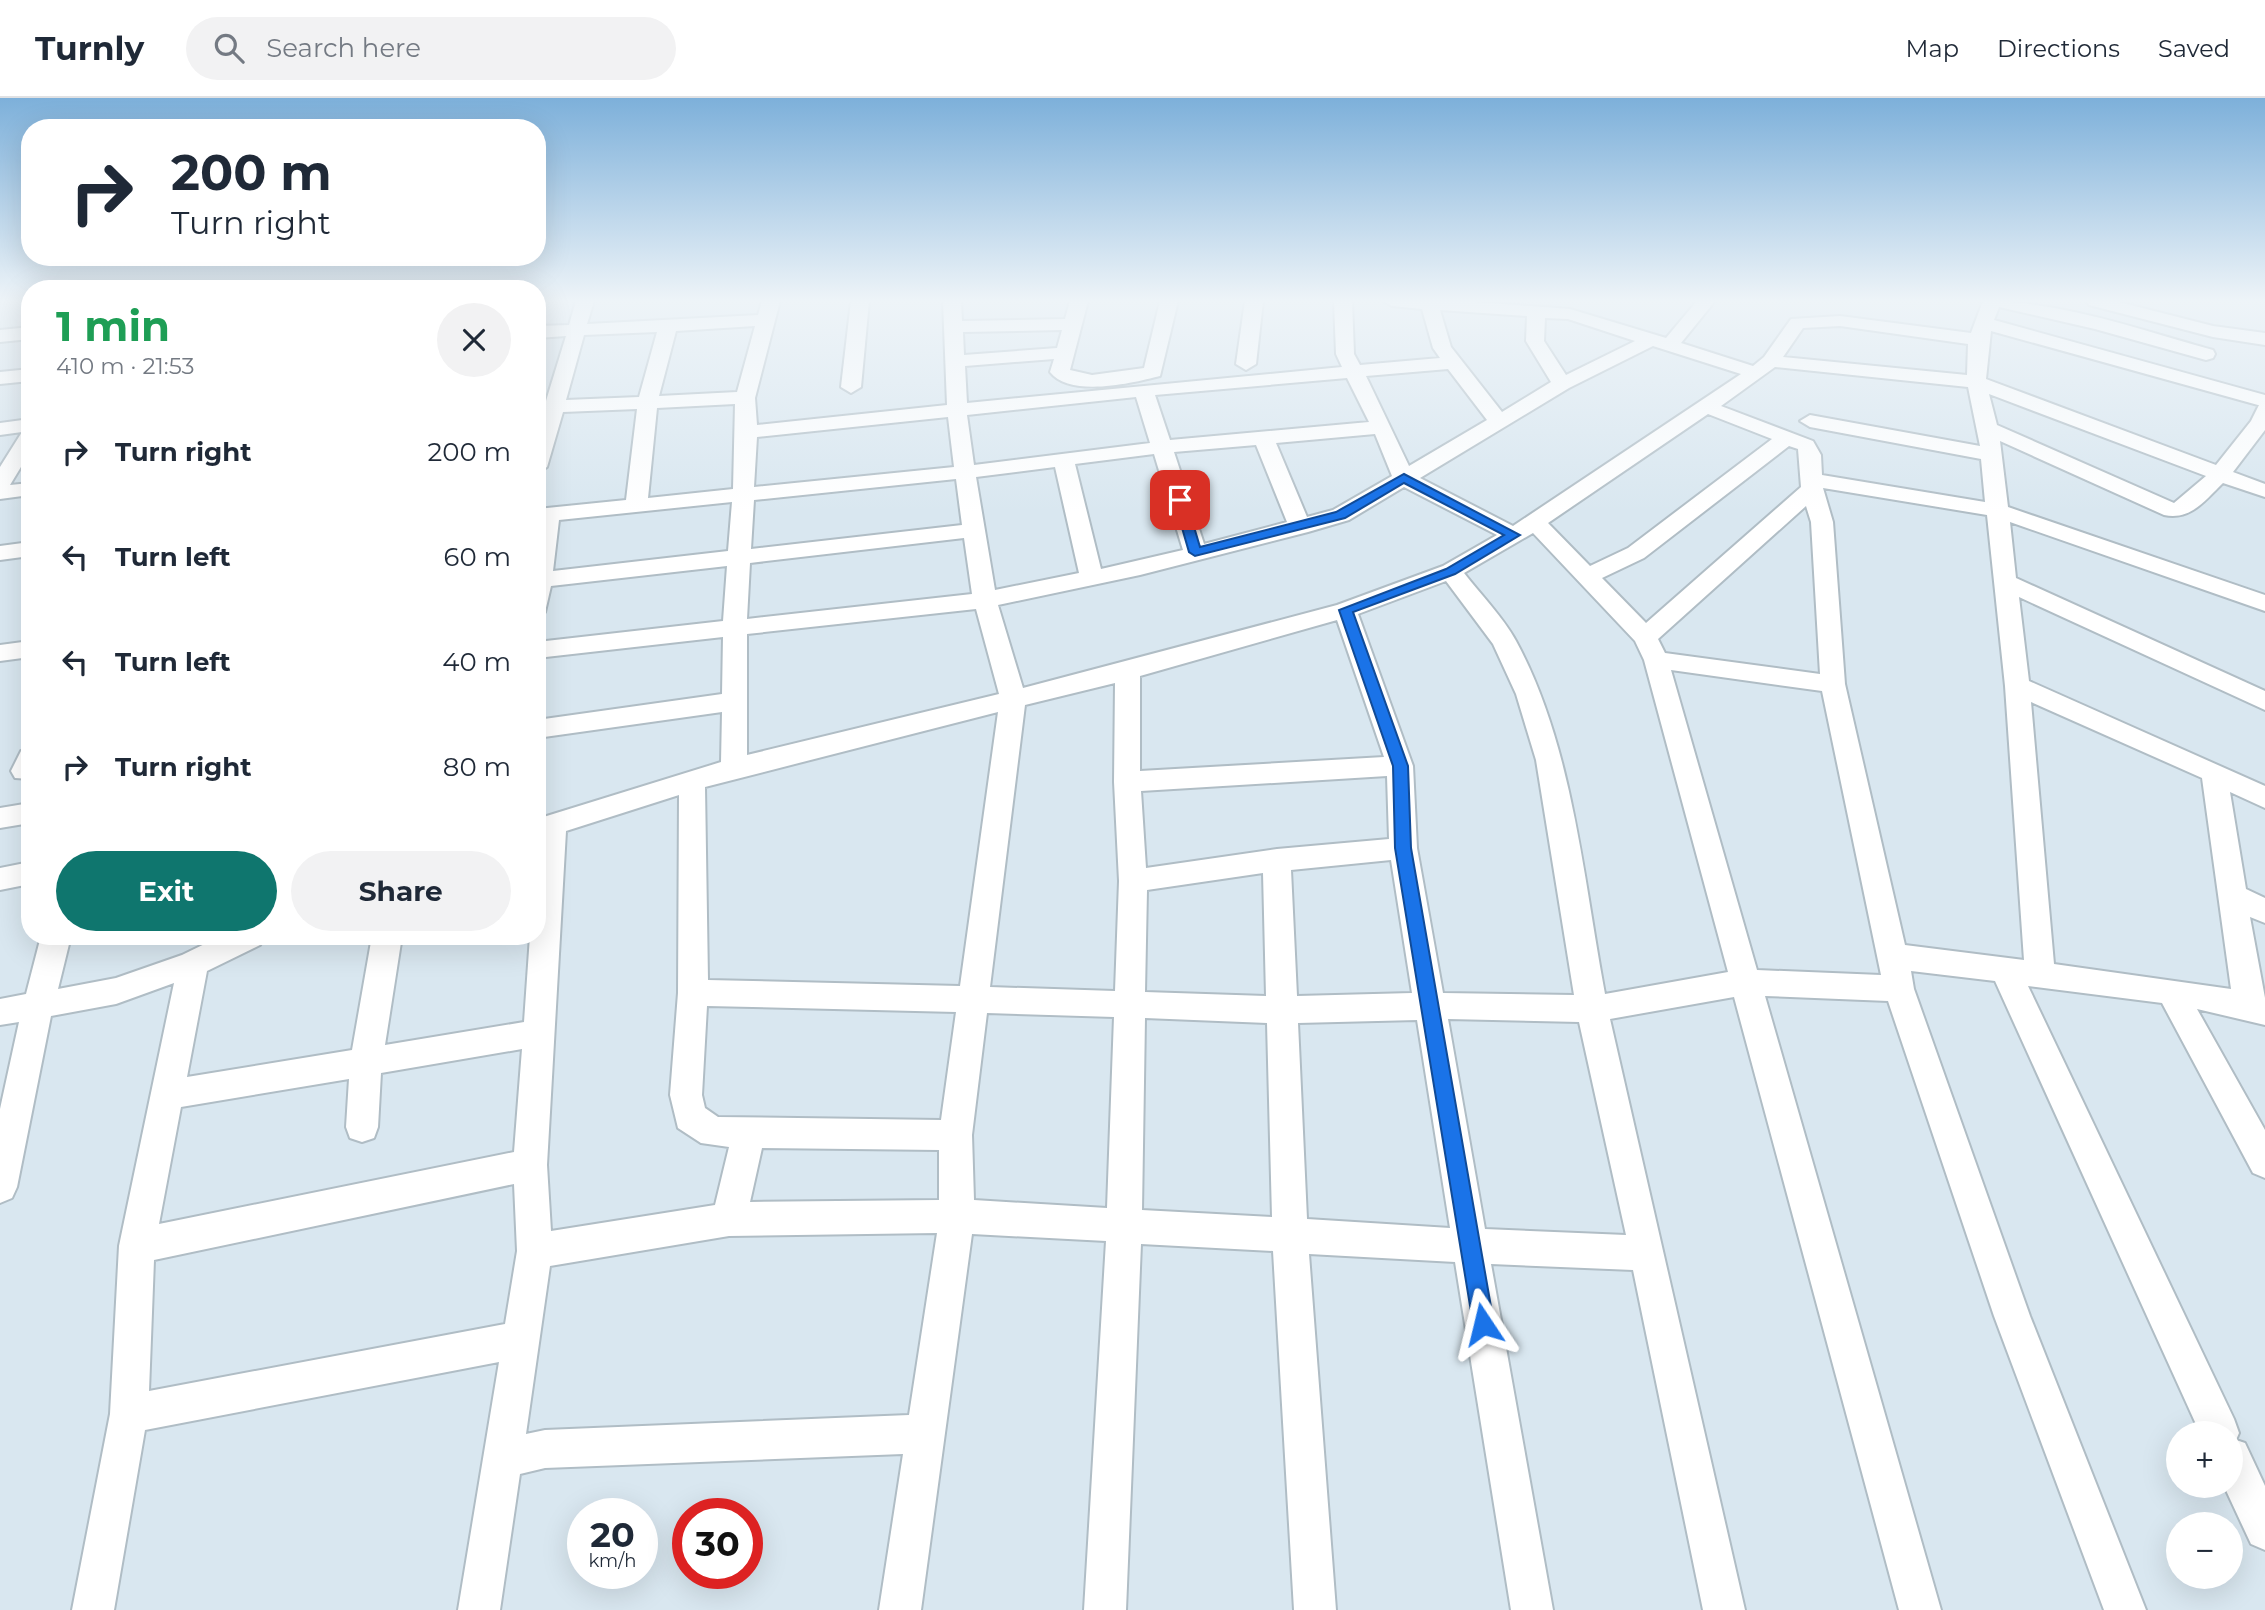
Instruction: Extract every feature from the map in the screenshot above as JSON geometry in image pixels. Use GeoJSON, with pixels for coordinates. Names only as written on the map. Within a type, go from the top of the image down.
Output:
{"type":"FeatureCollection","features":[{"type":"Feature","properties":{"kind":"street"},"geometry":{"type":"LineString","coordinates":[[546,404],[559,372]]}},
{"type":"Feature","properties":{"kind":"street"},"geometry":{"type":"LineString","coordinates":[[636,506],[647,404],[656,372]]}},
{"type":"Feature","properties":{"kind":"street"},"geometry":{"type":"LineString","coordinates":[[734,768],[735,626],[747,432],[745,398],[752,372]]}},
{"type":"Feature","properties":{"kind":"street"},"geometry":{"type":"LineString","coordinates":[[851,387],[853,372]]}},
{"type":"Feature","properties":{"kind":"street"},"geometry":{"type":"LineString","coordinates":[[900,1610],[957,1216],[955,1136],[1013,698],[985,600],[965,472],[955,372]]}},
{"type":"Feature","properties":{"kind":"street"},"geometry":{"type":"LineString","coordinates":[[1060,372],[1072,379],[1149,381],[1254,372]]}},
{"type":"Feature","properties":{"kind":"street"},"geometry":{"type":"LineString","coordinates":[[1151,372],[1149,381],[1164,447],[1195,552]]}},
{"type":"Feature","properties":{"kind":"street"},"geometry":{"type":"LineString","coordinates":[[747,432],[957,411],[1203,372]]}},
{"type":"Feature","properties":{"kind":"street"},"geometry":{"type":"LineString","coordinates":[[1354,372],[1404,478],[1524,529],[1587,576],[1651,648],[1920,1610]]}},
{"type":"Feature","properties":{"kind":"street"},"geometry":{"type":"LineString","coordinates":[[1460,372],[1499,422]]}},
{"type":"Feature","properties":{"kind":"street"},"geometry":{"type":"LineString","coordinates":[[1554,372],[1562,384]]}},
{"type":"Feature","properties":{"kind":"street"},"geometry":{"type":"LineString","coordinates":[[546,649],[985,600],[1092,578],[1300,527],[1341,515],[1562,384],[1592,372]]}},
{"type":"Feature","properties":{"kind":"street"},"geometry":{"type":"LineString","coordinates":[[546,828],[734,768],[1128,671],[1345,610],[1451,572],[1524,529],[1756,372]]}},
{"type":"Feature","properties":{"kind":"street"},"geometry":{"type":"LineString","coordinates":[[1828,372],[1976,382],[2265,491]]}},
{"type":"Feature","properties":{"kind":"street"},"geometry":{"type":"LineString","coordinates":[[1977,372],[1976,382],[1988,428],[2017,686],[2040,976]]}},
{"type":"Feature","properties":{"kind":"street"},"geometry":{"type":"LineString","coordinates":[[2146,372],[2265,401]]}},
{"type":"Feature","properties":{"kind":"street"},"geometry":{"type":"LineString","coordinates":[[0,378],[21,376]]}},
{"type":"Feature","properties":{"kind":"street"},"geometry":{"type":"LineString","coordinates":[[546,407],[745,398]]}},
{"type":"Feature","properties":{"kind":"street"},"geometry":{"type":"LineString","coordinates":[[1704,406],[1809,448],[1812,484],[1822,522],[1833,684],[1899,989],[2012,1316],[2125,1610]]}},
{"type":"Feature","properties":{"kind":"street"},"geometry":{"type":"LineString","coordinates":[[1988,428],[2172,510],[2185,509],[2220,474],[2264,419]]}},
{"type":"Feature","properties":{"kind":"street"},"geometry":{"type":"LineString","coordinates":[[1810,421],[1990,454]]}},
{"type":"Feature","properties":{"kind":"street"},"geometry":{"type":"LineString","coordinates":[[0,429],[21,426]]}},
{"type":"Feature","properties":{"kind":"street"},"geometry":{"type":"LineString","coordinates":[[546,515],[965,472],[1164,447],[1382,428]]}},
{"type":"Feature","properties":{"kind":"street"},"geometry":{"type":"LineString","coordinates":[[1264,437],[1300,527]]}},
{"type":"Feature","properties":{"kind":"street"},"geometry":{"type":"LineString","coordinates":[[1587,576],[1636,553],[1787,437]]}},
{"type":"Feature","properties":{"kind":"street"},"geometry":{"type":"LineString","coordinates":[[0,484],[21,450]]}},
{"type":"Feature","properties":{"kind":"street"},"geometry":{"type":"LineString","coordinates":[[1064,460],[1092,578]]}},
{"type":"Feature","properties":{"kind":"street"},"geometry":{"type":"LineString","coordinates":[[1812,484],[1996,510],[2265,603]]}},
{"type":"Feature","properties":{"kind":"street"},"geometry":{"type":"LineString","coordinates":[[1651,648],[1812,484]]}},
{"type":"Feature","properties":{"kind":"street"},"geometry":{"type":"LineString","coordinates":[[0,493],[21,490]]}},
{"type":"Feature","properties":{"kind":"street"},"geometry":{"type":"LineString","coordinates":[[546,580],[974,530]]}},
{"type":"Feature","properties":{"kind":"street"},"geometry":{"type":"LineString","coordinates":[[0,553],[21,551]]}},
{"type":"Feature","properties":{"kind":"street"},"geometry":{"type":"LineString","coordinates":[[1451,572],[1504,641],[1529,694],[1549,760],[1592,1009],[1724,1610]]}},
{"type":"Feature","properties":{"kind":"street"},"geometry":{"type":"LineString","coordinates":[[2004,581],[2265,701]]}},
{"type":"Feature","properties":{"kind":"street"},"geometry":{"type":"LineString","coordinates":[[1345,610],[1400,766],[1403,848],[1531,1610]]}},
{"type":"Feature","properties":{"kind":"street"},"geometry":{"type":"LineString","coordinates":[[1651,648],[1833,684]]}},
{"type":"Feature","properties":{"kind":"street"},"geometry":{"type":"LineString","coordinates":[[0,653],[21,650]]}},
{"type":"Feature","properties":{"kind":"street"},"geometry":{"type":"LineString","coordinates":[[1105,1610],[1124,1225],[1130,1006],[1133,881],[1127,782],[1128,671]]}},
{"type":"Feature","properties":{"kind":"street"},"geometry":{"type":"LineString","coordinates":[[2017,686],[2214,772],[2265,798]]}},
{"type":"Feature","properties":{"kind":"street"},"geometry":{"type":"LineString","coordinates":[[546,728],[734,701]]}},
{"type":"Feature","properties":{"kind":"street"},"geometry":{"type":"LineString","coordinates":[[1127,782],[1400,766]]}},
{"type":"Feature","properties":{"kind":"street"},"geometry":{"type":"LineString","coordinates":[[1893,956],[2171,991],[2257,1009],[2233,896],[2214,772]]}},
{"type":"Feature","properties":{"kind":"street"},"geometry":{"type":"LineString","coordinates":[[692,782],[693,993],[686,1095],[690,1118],[713,1132],[955,1136]]}},
{"type":"Feature","properties":{"kind":"street"},"geometry":{"type":"LineString","coordinates":[[0,818],[21,814]]}},
{"type":"Feature","properties":{"kind":"street"},"geometry":{"type":"LineString","coordinates":[[1133,881],[1277,860],[1403,848]]}},
{"type":"Feature","properties":{"kind":"street"},"geometry":{"type":"LineString","coordinates":[[1277,860],[1290,1235],[1315,1610]]}},
{"type":"Feature","properties":{"kind":"street"},"geometry":{"type":"LineString","coordinates":[[0,879],[21,875]]}},
{"type":"Feature","properties":{"kind":"street"},"geometry":{"type":"LineString","coordinates":[[2233,896],[2265,911]]}},
{"type":"Feature","properties":{"kind":"street"},"geometry":{"type":"LineString","coordinates":[[0,1187],[37,1005],[54,945]]}},
{"type":"Feature","properties":{"kind":"street"},"geometry":{"type":"LineString","coordinates":[[0,1012],[116,991],[192,964],[231,945]]}},
{"type":"Feature","properties":{"kind":"street"},"geometry":{"type":"LineString","coordinates":[[362,1127],[366,1062],[386,945]]}},
{"type":"Feature","properties":{"kind":"street"},"geometry":{"type":"LineString","coordinates":[[480,1610],[535,1251],[530,1165],[541,945]]}},
{"type":"Feature","properties":{"kind":"street"},"geometry":{"type":"LineString","coordinates":[[93,1610],[129,1414],[137,1245],[192,964]]}},
{"type":"Feature","properties":{"kind":"street"},"geometry":{"type":"LineString","coordinates":[[2006,972],[2214,1421]]}},
{"type":"Feature","properties":{"kind":"street"},"geometry":{"type":"LineString","coordinates":[[693,993],[1282,1010],[1430,1006],[1592,1009],[1746,982],[1899,989]]}},
{"type":"Feature","properties":{"kind":"street"},"geometry":{"type":"LineString","coordinates":[[2171,991],[2265,1162]]}},
{"type":"Feature","properties":{"kind":"street"},"geometry":{"type":"LineString","coordinates":[[166,1095],[538,1033]]}},
{"type":"Feature","properties":{"kind":"street"},"geometry":{"type":"LineString","coordinates":[[729,1219],[749,1132]]}},
{"type":"Feature","properties":{"kind":"street"},"geometry":{"type":"LineString","coordinates":[[137,1245],[530,1165]]}},
{"type":"Feature","properties":{"kind":"street"},"geometry":{"type":"LineString","coordinates":[[535,1251],[729,1219],[957,1216],[1470,1246],[1647,1253]]}},
{"type":"Feature","properties":{"kind":"street"},"geometry":{"type":"LineString","coordinates":[[129,1414],[522,1339]]}},
{"type":"Feature","properties":{"kind":"street"},"geometry":{"type":"LineString","coordinates":[[503,1459],[545,1449],[925,1434]]}},
{"type":"Feature","properties":{"kind":"street"},"geometry":{"type":"LineString","coordinates":[[2243,1483],[2265,1530]]}},
{"type":"Feature","properties":{"kind":"route"},"geometry":{"type":"LineString","coordinates":[[1180,500],[1195,552],[1341,515],[1404,478],[1514,535],[1451,572],[1345,610],[1400,766],[1403,848],[1483,1324]]}}]}
